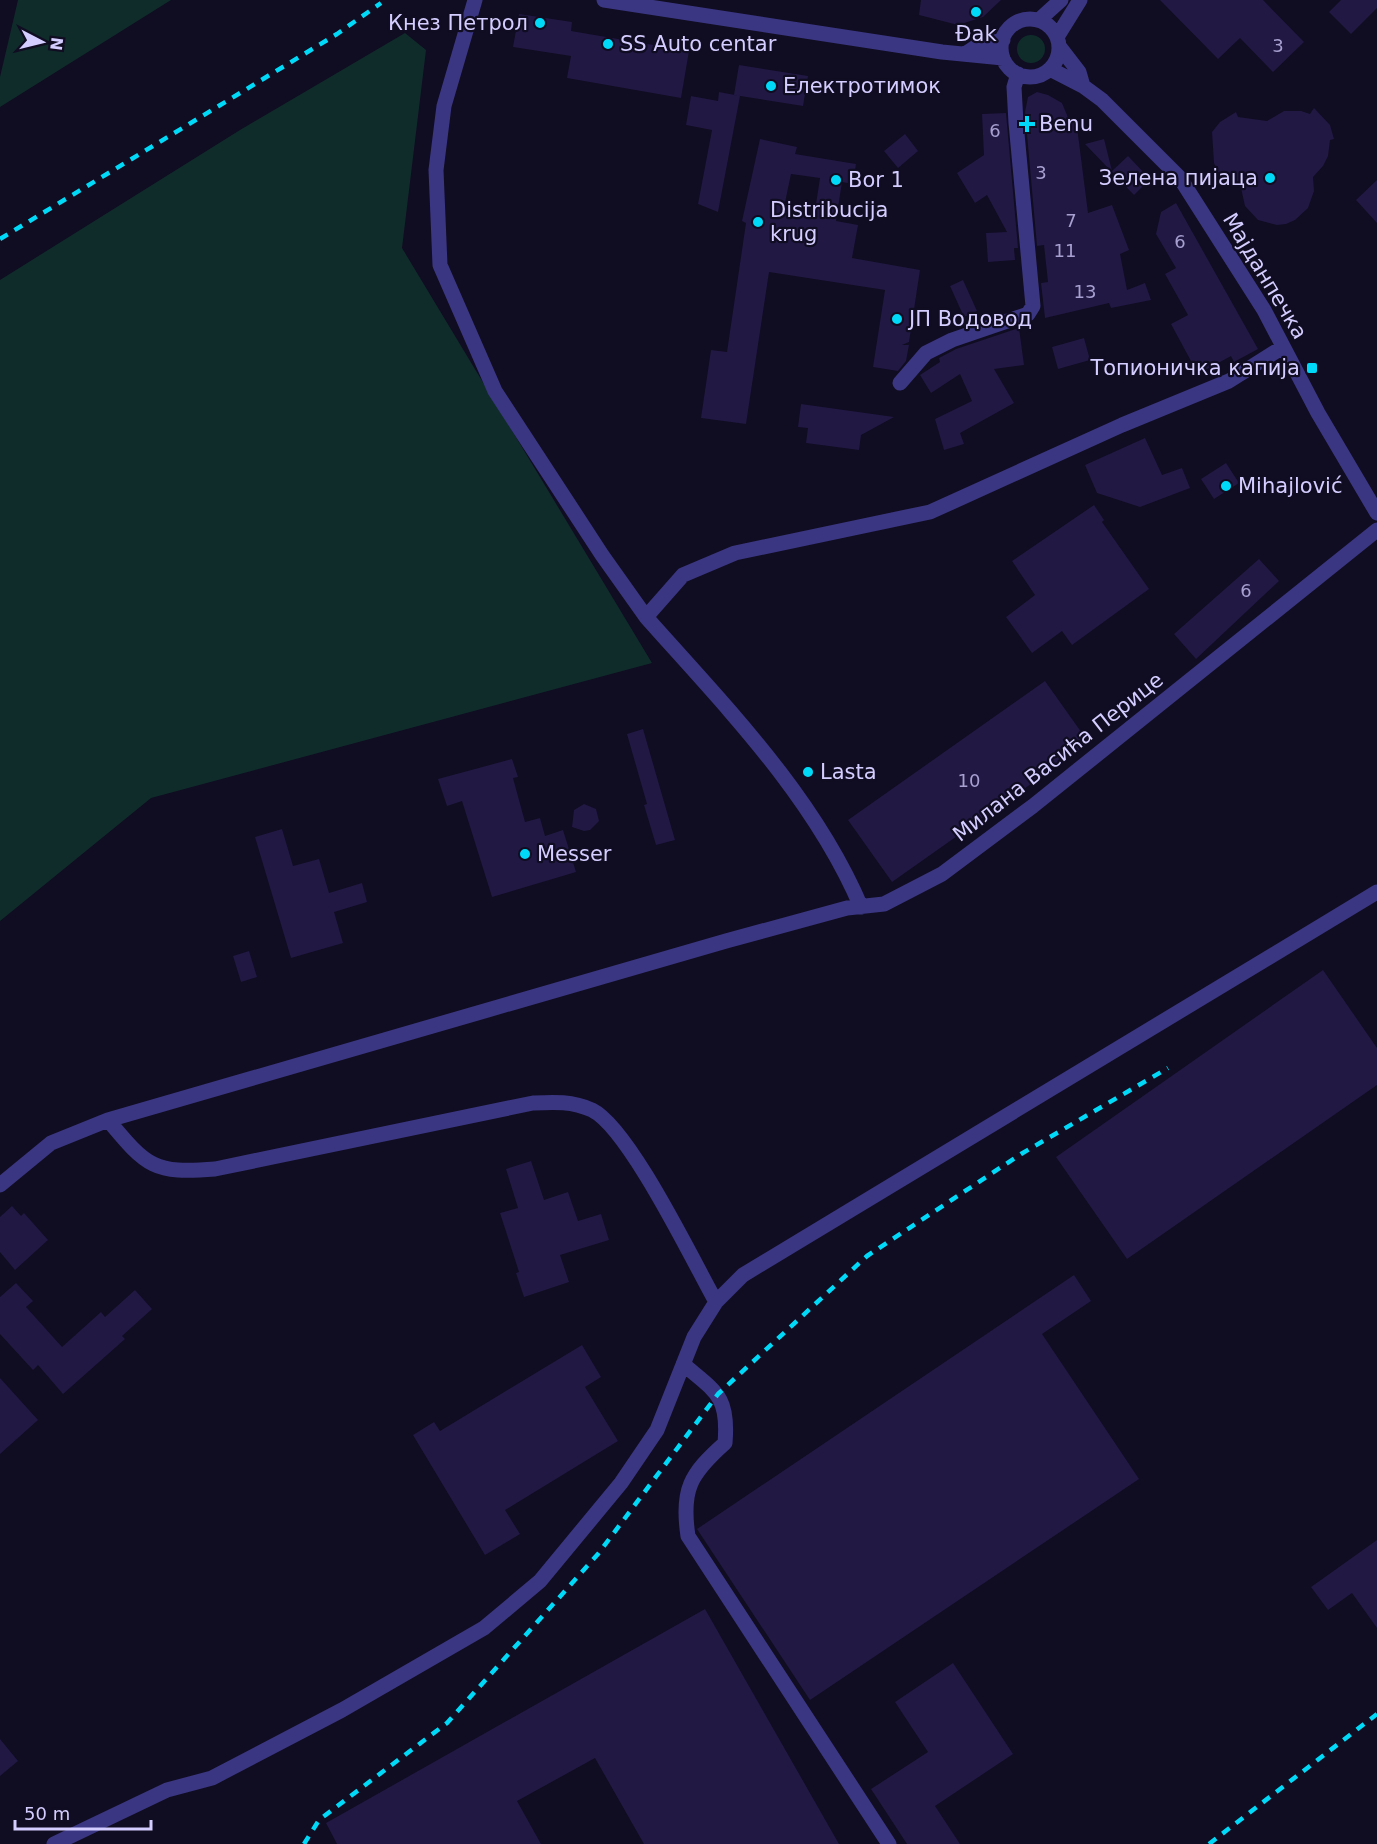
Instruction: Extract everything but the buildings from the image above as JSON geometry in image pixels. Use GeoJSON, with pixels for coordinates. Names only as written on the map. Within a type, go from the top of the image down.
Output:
{"type":"FeatureCollection","features":[{"type":"Feature","properties":{"kind":"street"},"geometry":{"type":"LineString","coordinates":[[475,0],[444,106],[436,170],[440,265],[495,391],[570,507],[646,617],[717,698],[810,812],[850,881],[861,907]]}},
{"type":"Feature","properties":{"kind":"street"},"geometry":{"type":"LineString","coordinates":[[604,0],[1003,58]]}},
{"type":"Feature","properties":{"kind":"street"},"geometry":{"type":"LineString","coordinates":[[1038,20],[1061,0]]}},
{"type":"Feature","properties":{"kind":"street"},"geometry":{"type":"LineString","coordinates":[[1058,42],[1047,24],[1029,19],[1012,25],[1002,40],[1003,58],[1018,74],[1035,76],[1050,69],[1058,55],[1058,42],[1080,0]]}},
{"type":"Feature","properties":{"kind":"street"},"geometry":{"type":"LineString","coordinates":[[965,54],[977,46],[1002,40]]}},
{"type":"Feature","properties":{"kind":"street","name":"Мајданпечка"},"geometry":{"type":"LineString","coordinates":[[1058,42],[1079,72],[1083,86]]}},
{"type":"Feature","properties":{"kind":"street","name":"Мајданпечка"},"geometry":{"type":"LineString","coordinates":[[1050,69],[1083,86],[1133,129],[1180,178],[1259,302],[1377,513]]}},
{"type":"Feature","properties":{"kind":"street"},"geometry":{"type":"LineString","coordinates":[[900,383],[926,353],[952,340],[1028,314],[1033,306],[1016,123],[1014,87],[1018,74]]}},
{"type":"Feature","properties":{"kind":"street"},"geometry":{"type":"LineString","coordinates":[[646,617],[683,575],[735,553],[930,512],[1122,424],[1229,381],[1283,348]]}},
{"type":"Feature","properties":{"kind":"street","name":"Милана Васића Перице"},"geometry":{"type":"LineString","coordinates":[[0,1185],[51,1143],[108,1120],[726,941],[861,907],[884,904],[942,874],[1033,806],[1377,530]]}},
{"type":"Feature","properties":{"kind":"street"},"geometry":{"type":"LineString","coordinates":[[54,1844],[167,1790],[212,1778],[342,1710],[484,1628],[540,1581],[621,1483],[657,1430],[694,1337],[716,1302],[743,1275],[1377,892]]}},
{"type":"Feature","properties":{"kind":"street"},"geometry":{"type":"LineString","coordinates":[[108,1120],[136,1154],[156,1166],[178,1172],[215,1169],[533,1103],[569,1102],[593,1111],[613,1127],[637,1161],[716,1302]]}},
{"type":"Feature","properties":{"kind":"street"},"geometry":{"type":"LineString","coordinates":[[683,1364],[718,1394],[727,1416],[724,1443],[703,1462],[686,1493],[684,1508],[688,1536],[889,1844]]}},
{"type":"Feature","properties":{"kind":"green space"},"geometry":{"type":"Polygon","coordinates":[[[18,0],[171,0],[0,107],[0,77],[18,0]]]}},
{"type":"Feature","properties":{"kind":"green space"},"geometry":{"type":"Polygon","coordinates":[[[405,33],[426,50],[402,248],[652,663],[151,798],[0,921],[0,280],[240,130],[405,33]]]}},
{"type":"Feature","properties":{"kind":"green space"},"geometry":{"type":"Polygon","coordinates":[[[1031,35],[1041,39],[1045,49],[1041,59],[1031,63],[1021,59],[1017,49],[1021,39],[1031,35]]]}},
{"type":"Feature","properties":{"kind":"railway"},"geometry":{"type":"LineString","coordinates":[[0,239],[337,34],[381,3]]}},
{"type":"Feature","properties":{"kind":"railway"},"geometry":{"type":"LineString","coordinates":[[304,1844],[319,1820],[447,1723],[598,1554],[718,1394],[867,1256],[1021,1154],[1168,1068]]}},
{"type":"Feature","properties":{"kind":"railway"},"geometry":{"type":"LineString","coordinates":[[1209,1844],[1377,1714]]}},
{"type":"Feature","properties":{"kind":"place","name":"Đak"},"geometry":{"type":"Point","coordinates":[976,12]}},
{"type":"Feature","properties":{"kind":"place","name":"Кнез Петрол"},"geometry":{"type":"Point","coordinates":[540,23]}},
{"type":"Feature","properties":{"kind":"place","name":"SS Auto centar"},"geometry":{"type":"Point","coordinates":[608,44]}},
{"type":"Feature","properties":{"kind":"place","name":"Електротимок"},"geometry":{"type":"Point","coordinates":[771,86]}},
{"type":"Feature","properties":{"kind":"place","name":"Benu"},"geometry":{"type":"Point","coordinates":[1027,124]}},
{"type":"Feature","properties":{"kind":"place","name":"Зелена пијаца"},"geometry":{"type":"Point","coordinates":[1270,178]}},
{"type":"Feature","properties":{"kind":"place","name":"Bor 1"},"geometry":{"type":"Point","coordinates":[836,180]}},
{"type":"Feature","properties":{"kind":"place","name":"Distribucija krug"},"geometry":{"type":"Point","coordinates":[758,222]}},
{"type":"Feature","properties":{"kind":"place","name":"ЈП Водовод"},"geometry":{"type":"Point","coordinates":[897,319]}},
{"type":"Feature","properties":{"kind":"place","name":"Топионичка капија"},"geometry":{"type":"Point","coordinates":[1312,368]}},
{"type":"Feature","properties":{"kind":"place","name":"Mihajlović"},"geometry":{"type":"Point","coordinates":[1226,486]}},
{"type":"Feature","properties":{"kind":"place","name":"Lasta"},"geometry":{"type":"Point","coordinates":[808,772]}},
{"type":"Feature","properties":{"kind":"place","name":"Messer"},"geometry":{"type":"Point","coordinates":[525,854]}}]}
